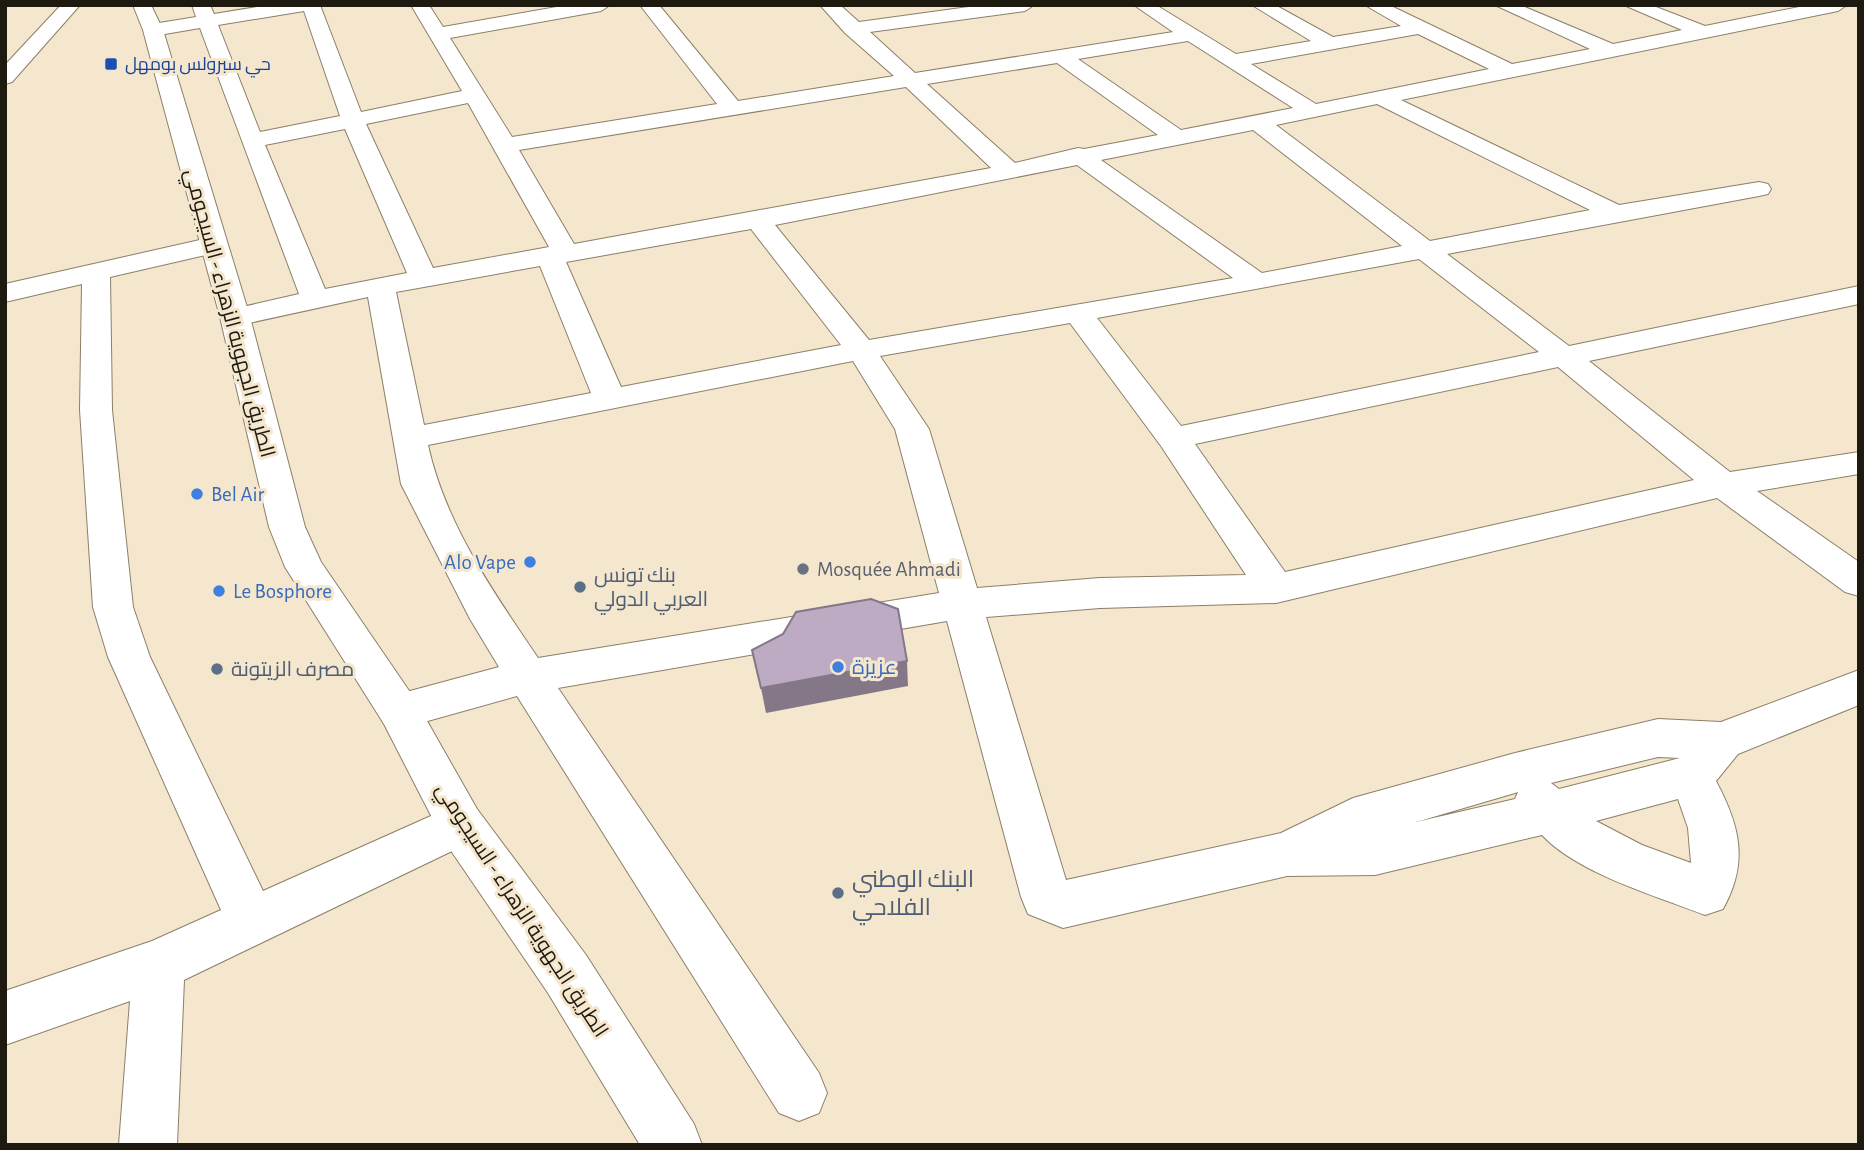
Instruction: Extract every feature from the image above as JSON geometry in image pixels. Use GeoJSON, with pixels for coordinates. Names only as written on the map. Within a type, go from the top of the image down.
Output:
{"type":"FeatureCollection","features":[{"type":"Feature","properties":{"kind":"street"},"geometry":{"type":"LineString","coordinates":[[5,78],[71,5]]}},
{"type":"Feature","properties":{"kind":"street"},"geometry":{"type":"LineString","coordinates":[[148,17],[304,5]]}},
{"type":"Feature","properties":{"kind":"street"},"geometry":{"type":"LineString","coordinates":[[311,5],[336,83],[375,179],[423,277]]}},
{"type":"Feature","properties":{"kind":"street"},"geometry":{"type":"LineString","coordinates":[[421,5],[505,145],[557,254],[610,399]]}},
{"type":"Feature","properties":{"kind":"street"},"geometry":{"type":"LineString","coordinates":[[438,34],[601,5]]}},
{"type":"Feature","properties":{"kind":"street"},"geometry":{"type":"LineString","coordinates":[[649,5],[731,107]]}},
{"type":"Feature","properties":{"kind":"street"},"geometry":{"type":"LineString","coordinates":[[829,5],[906,79],[1007,169]]}},
{"type":"Feature","properties":{"kind":"street"},"geometry":{"type":"LineString","coordinates":[[852,29],[967,9],[1025,5]]}},
{"type":"Feature","properties":{"kind":"street"},"geometry":{"type":"LineString","coordinates":[[1143,5],[1312,111]]}},
{"type":"Feature","properties":{"kind":"street"},"geometry":{"type":"LineString","coordinates":[[1261,5],[1331,44]]}},
{"type":"Feature","properties":{"kind":"street"},"geometry":{"type":"LineString","coordinates":[[1374,5],[1507,70]]}},
{"type":"Feature","properties":{"kind":"street"},"geometry":{"type":"LineString","coordinates":[[1504,5],[1611,50]]}},
{"type":"Feature","properties":{"kind":"street"},"geometry":{"type":"LineString","coordinates":[[1633,5],[1704,32]]}},
{"type":"Feature","properties":{"kind":"street"},"geometry":{"type":"LineString","coordinates":[[1760,5],[1789,15]]}},
{"type":"Feature","properties":{"kind":"street"},"geometry":{"type":"LineString","coordinates":[[235,317],[380,285],[757,220],[1078,155],[1260,124],[1507,70],[1838,5]]}},
{"type":"Feature","properties":{"kind":"street"},"geometry":{"type":"LineString","coordinates":[[203,13],[314,298]]}},
{"type":"Feature","properties":{"kind":"street","name":"الطريق الجهوية الزهراء - السيجومي"},"geometry":{"type":"LineString","coordinates":[[148,17],[235,317],[286,527],[304,567],[399,711],[460,824],[567,975],[673,1145]]}},
{"type":"Feature","properties":{"kind":"street"},"geometry":{"type":"LineString","coordinates":[[1232,61],[1420,28]]}},
{"type":"Feature","properties":{"kind":"street"},"geometry":{"type":"LineString","coordinates":[[19,32],[47,32]]}},
{"type":"Feature","properties":{"kind":"street"},"geometry":{"type":"LineString","coordinates":[[505,145],[1191,35]]}},
{"type":"Feature","properties":{"kind":"street"},"geometry":{"type":"LineString","coordinates":[[1059,55],[1177,138]]}},
{"type":"Feature","properties":{"kind":"street"},"geometry":{"type":"LineString","coordinates":[[252,141],[475,95]]}},
{"type":"Feature","properties":{"kind":"street"},"geometry":{"type":"LineString","coordinates":[[1379,97],[1616,213]]}},
{"type":"Feature","properties":{"kind":"street"},"geometry":{"type":"LineString","coordinates":[[1260,124],[1566,358],[1723,485],[1859,582]]}},
{"type":"Feature","properties":{"kind":"street"},"geometry":{"type":"LineString","coordinates":[[1078,155],[1257,282]]}},
{"type":"Feature","properties":{"kind":"street"},"geometry":{"type":"LineString","coordinates":[[410,438],[861,350],[1257,282],[1616,213],[1759,189]]}},
{"type":"Feature","properties":{"kind":"street"},"geometry":{"type":"LineString","coordinates":[[757,220],[861,350],[912,429],[1046,897],[1063,904],[1287,854],[1375,853],[1551,813],[1692,776],[1722,741]]}},
{"type":"Feature","properties":{"kind":"street"},"geometry":{"type":"LineString","coordinates":[[5,293],[213,245]]}},
{"type":"Feature","properties":{"kind":"street"},"geometry":{"type":"LineString","coordinates":[[96,272],[96,410],[113,607],[129,657],[251,921]]}},
{"type":"Feature","properties":{"kind":"street"},"geometry":{"type":"LineString","coordinates":[[380,285],[419,484],[437,522],[490,619],[799,1093]]}},
{"type":"Feature","properties":{"kind":"street"},"geometry":{"type":"LineString","coordinates":[[1173,438],[1859,296]]}},
{"type":"Feature","properties":{"kind":"street"},"geometry":{"type":"LineString","coordinates":[[1079,313],[1173,438],[1276,589]]}},
{"type":"Feature","properties":{"kind":"street"},"geometry":{"type":"LineString","coordinates":[[399,711],[528,676],[961,604],[1100,593],[1276,589],[1723,485],[1859,463]]}},
{"type":"Feature","properties":{"kind":"street"},"geometry":{"type":"LineString","coordinates":[[1287,854],[1353,819],[1658,738],[1722,741],[1859,687]]}},
{"type":"Feature","properties":{"kind":"street"},"geometry":{"type":"LineString","coordinates":[[1515,774],[1568,830],[1626,862],[1705,892],[1713,881],[1716,856],[1706,808],[1693,785],[1692,776]]}},
{"type":"Feature","properties":{"kind":"street"},"geometry":{"type":"LineString","coordinates":[[5,1018],[159,965],[460,824]]}},
{"type":"Feature","properties":{"kind":"street"},"geometry":{"type":"LineString","coordinates":[[148,1145],[159,965]]}},
{"type":"Feature","properties":{"kind":"building"},"geometry":{"type":"Polygon","coordinates":[[[871,599],[898,609],[907,661],[761,688],[752,650],[783,634],[796,612],[871,599]]]}},
{"type":"Feature","properties":{"kind":"place","name":"حي سبرولس بومهل"},"geometry":{"type":"Point","coordinates":[111,64]}},
{"type":"Feature","properties":{"kind":"place","name":"Bel Air"},"geometry":{"type":"Point","coordinates":[197,494]}},
{"type":"Feature","properties":{"kind":"place","name":"Alo Vape"},"geometry":{"type":"Point","coordinates":[530,562]}},
{"type":"Feature","properties":{"kind":"place","name":"Mosquée Ahmadi"},"geometry":{"type":"Point","coordinates":[803,569]}},
{"type":"Feature","properties":{"kind":"place","name":"بنك تونس العربي الدولي"},"geometry":{"type":"Point","coordinates":[580,587]}},
{"type":"Feature","properties":{"kind":"place","name":"Le Bosphore"},"geometry":{"type":"Point","coordinates":[219,591]}},
{"type":"Feature","properties":{"kind":"place","name":"عزيزة"},"geometry":{"type":"Point","coordinates":[838,667]}},
{"type":"Feature","properties":{"kind":"place","name":"مصرف الزيتونة"},"geometry":{"type":"Point","coordinates":[217,669]}},
{"type":"Feature","properties":{"kind":"place","name":"البنك الوطني الفلاحي"},"geometry":{"type":"Point","coordinates":[838,893]}}]}
